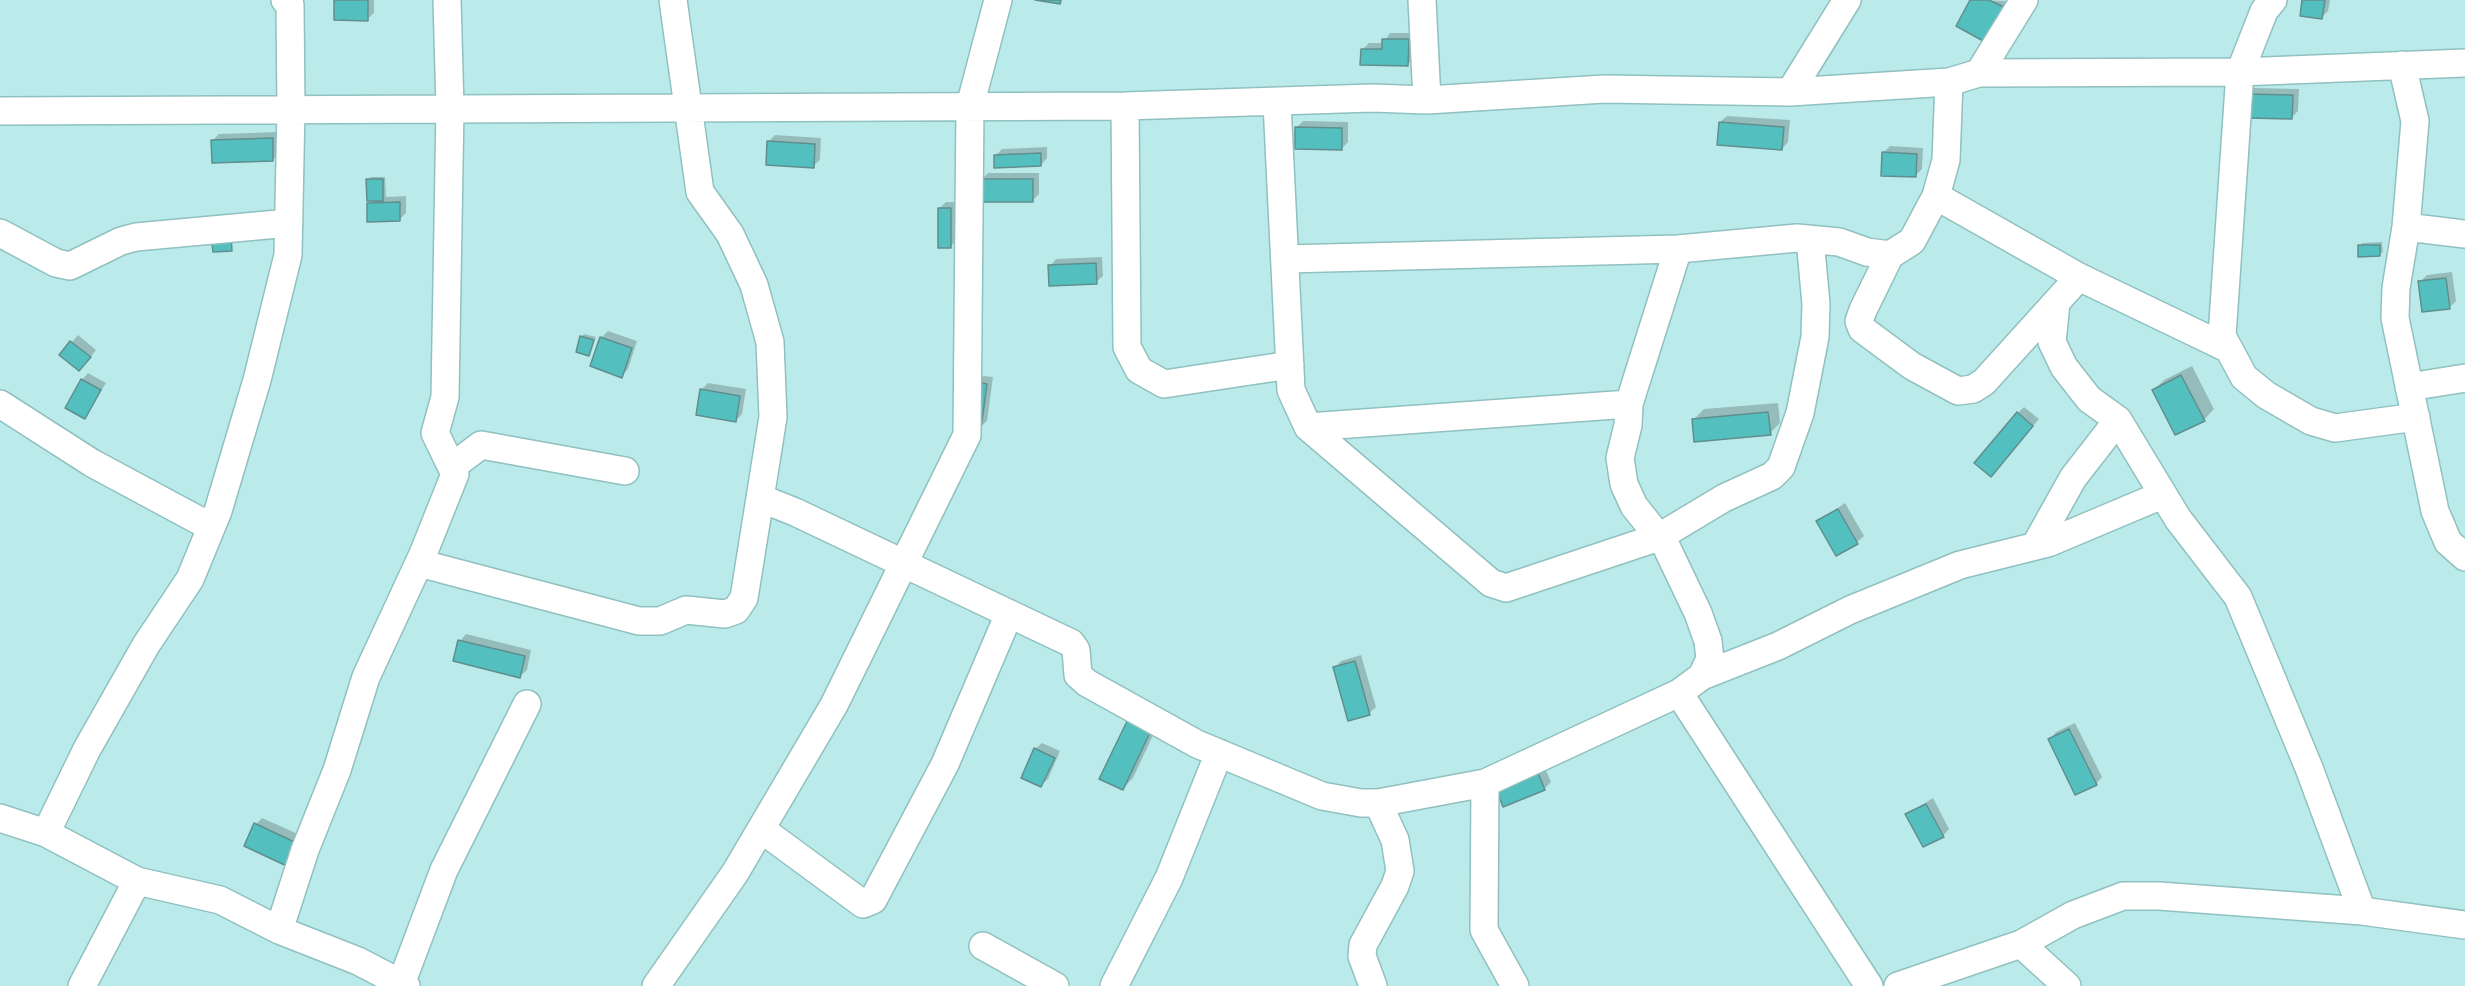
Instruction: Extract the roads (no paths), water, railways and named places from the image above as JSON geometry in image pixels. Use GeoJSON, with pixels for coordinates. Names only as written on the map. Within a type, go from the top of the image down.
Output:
{"type":"FeatureCollection","features":[{"type":"Feature","properties":{"kind":"street"},"geometry":{"type":"LineString","coordinates":[[46,833],[98,728],[146,645],[190,579],[211,527],[257,380],[288,255],[291,109],[290,5],[285,0]]}},
{"type":"Feature","properties":{"kind":"street"},"geometry":{"type":"LineString","coordinates":[[279,930],[305,850],[337,770],[366,677],[419,562],[455,474],[435,433],[446,397],[450,108],[447,0]]}},
{"type":"Feature","properties":{"kind":"street"},"geometry":{"type":"LineString","coordinates":[[419,562],[639,621],[660,621],[686,610],[725,614],[736,609],[744,598],[773,417],[770,342],[754,285],[730,234],[700,192],[673,0]]}},
{"type":"Feature","properties":{"kind":"street"},"geometry":{"type":"LineString","coordinates":[[656,986],[735,873],[834,705],[967,435],[970,106],[999,0]]}},
{"type":"Feature","properties":{"kind":"street"},"geometry":{"type":"LineString","coordinates":[[1422,0],[1426,100]]}},
{"type":"Feature","properties":{"kind":"street"},"geometry":{"type":"LineString","coordinates":[[1790,92],[1847,0]]}},
{"type":"Feature","properties":{"kind":"street"},"geometry":{"type":"LineString","coordinates":[[1979,73],[2024,0]]}},
{"type":"Feature","properties":{"kind":"street"},"geometry":{"type":"LineString","coordinates":[[2273,0],[2265,11],[2240,72],[2222,336],[2244,376],[2266,395],[2312,421],[2335,428],[2416,417]]}},
{"type":"Feature","properties":{"kind":"street"},"geometry":{"type":"LineString","coordinates":[[0,111],[1125,106],[1372,99],[1426,100],[1604,89],[1790,92],[1949,82],[1979,73],[2240,72],[2465,63]]}},
{"type":"Feature","properties":{"kind":"street"},"geometry":{"type":"LineString","coordinates":[[2402,65],[2415,121],[2406,227],[2396,288],[2395,318],[2435,512],[2448,542],[2465,557]]}},
{"type":"Feature","properties":{"kind":"street"},"geometry":{"type":"LineString","coordinates":[[1949,82],[1946,160],[1936,196],[1912,241],[1890,255],[1863,310],[1859,321],[1862,329],[1912,366],[1958,391],[1973,389],[1984,382],[2079,277]]}},
{"type":"Feature","properties":{"kind":"street"},"geometry":{"type":"LineString","coordinates":[[1277,103],[1291,390],[1308,427],[1491,583],[1506,588],[1659,537],[1725,498],[1772,476],[1781,467],[1800,413],[1815,337],[1816,304],[1810,239]]}},
{"type":"Feature","properties":{"kind":"street"},"geometry":{"type":"LineString","coordinates":[[1125,106],[1127,347],[1139,370],[1164,384],[1290,365]]}},
{"type":"Feature","properties":{"kind":"street"},"geometry":{"type":"LineString","coordinates":[[1936,196],[2079,277],[2229,349]]}},
{"type":"Feature","properties":{"kind":"street"},"geometry":{"type":"LineString","coordinates":[[0,233],[56,263],[70,266],[121,241],[136,237],[289,223]]}},
{"type":"Feature","properties":{"kind":"street"},"geometry":{"type":"LineString","coordinates":[[2406,227],[2465,234]]}},
{"type":"Feature","properties":{"kind":"street"},"geometry":{"type":"LineString","coordinates":[[1286,260],[1678,249],[1797,238],[1839,242],[1867,252],[1890,255]]}},
{"type":"Feature","properties":{"kind":"street"},"geometry":{"type":"LineString","coordinates":[[1678,249],[1629,404],[1628,424],[1620,459],[1624,484],[1634,506],[1659,537],[1698,613],[1708,641],[1710,659],[1702,676]]}},
{"type":"Feature","properties":{"kind":"street"},"geometry":{"type":"LineString","coordinates":[[2056,303],[2052,342],[2056,354],[2089,399],[2118,420],[2162,495],[2238,597],[2309,768],[2362,911]]}},
{"type":"Feature","properties":{"kind":"street"},"geometry":{"type":"LineString","coordinates":[[2409,387],[2465,378]]}},
{"type":"Feature","properties":{"kind":"street"},"geometry":{"type":"LineString","coordinates":[[0,404],[92,463],[211,527]]}},
{"type":"Feature","properties":{"kind":"street"},"geometry":{"type":"LineString","coordinates":[[1308,427],[1629,404]]}},
{"type":"Feature","properties":{"kind":"street"},"geometry":{"type":"LineString","coordinates":[[2035,546],[2073,478],[2118,420]]}},
{"type":"Feature","properties":{"kind":"street"},"geometry":{"type":"LineString","coordinates":[[453,466],[481,445],[625,471]]}},
{"type":"Feature","properties":{"kind":"street"},"geometry":{"type":"LineString","coordinates":[[760,498],[795,512],[1071,643],[1076,650],[1078,675],[1087,683],[1219,753],[1322,796],[1340,801],[1378,803],[1485,783],[1679,693],[1702,676],[1778,646],[1850,610],[1960,565],[2035,546],[2162,495]]}},
{"type":"Feature","properties":{"kind":"street"},"geometry":{"type":"LineString","coordinates":[[761,829],[863,904],[873,900],[945,764],[1009,614]]}},
{"type":"Feature","properties":{"kind":"street"},"geometry":{"type":"LineString","coordinates":[[1679,693],[1869,986]]}},
{"type":"Feature","properties":{"kind":"street"},"geometry":{"type":"LineString","coordinates":[[0,819],[46,833],[137,881],[220,900],[279,930],[358,962],[404,985],[444,870],[527,704]]}},
{"type":"Feature","properties":{"kind":"street"},"geometry":{"type":"LineString","coordinates":[[1114,986],[1169,878],[1219,753]]}},
{"type":"Feature","properties":{"kind":"street"},"geometry":{"type":"LineString","coordinates":[[1485,783],[1484,930],[1515,986]]}},
{"type":"Feature","properties":{"kind":"street"},"geometry":{"type":"LineString","coordinates":[[1373,986],[1362,956],[1363,945],[1395,886],[1400,872],[1395,840],[1378,803]]}},
{"type":"Feature","properties":{"kind":"street"},"geometry":{"type":"LineString","coordinates":[[82,986],[137,881]]}},
{"type":"Feature","properties":{"kind":"street"},"geometry":{"type":"LineString","coordinates":[[1898,986],[2020,944],[2073,915],[2123,896],[2159,896],[2362,911],[2465,925]]}},
{"type":"Feature","properties":{"kind":"street"},"geometry":{"type":"LineString","coordinates":[[2020,944],[2067,986]]}},
{"type":"Feature","properties":{"kind":"street"},"geometry":{"type":"LineString","coordinates":[[983,946],[1055,986]]}}]}
